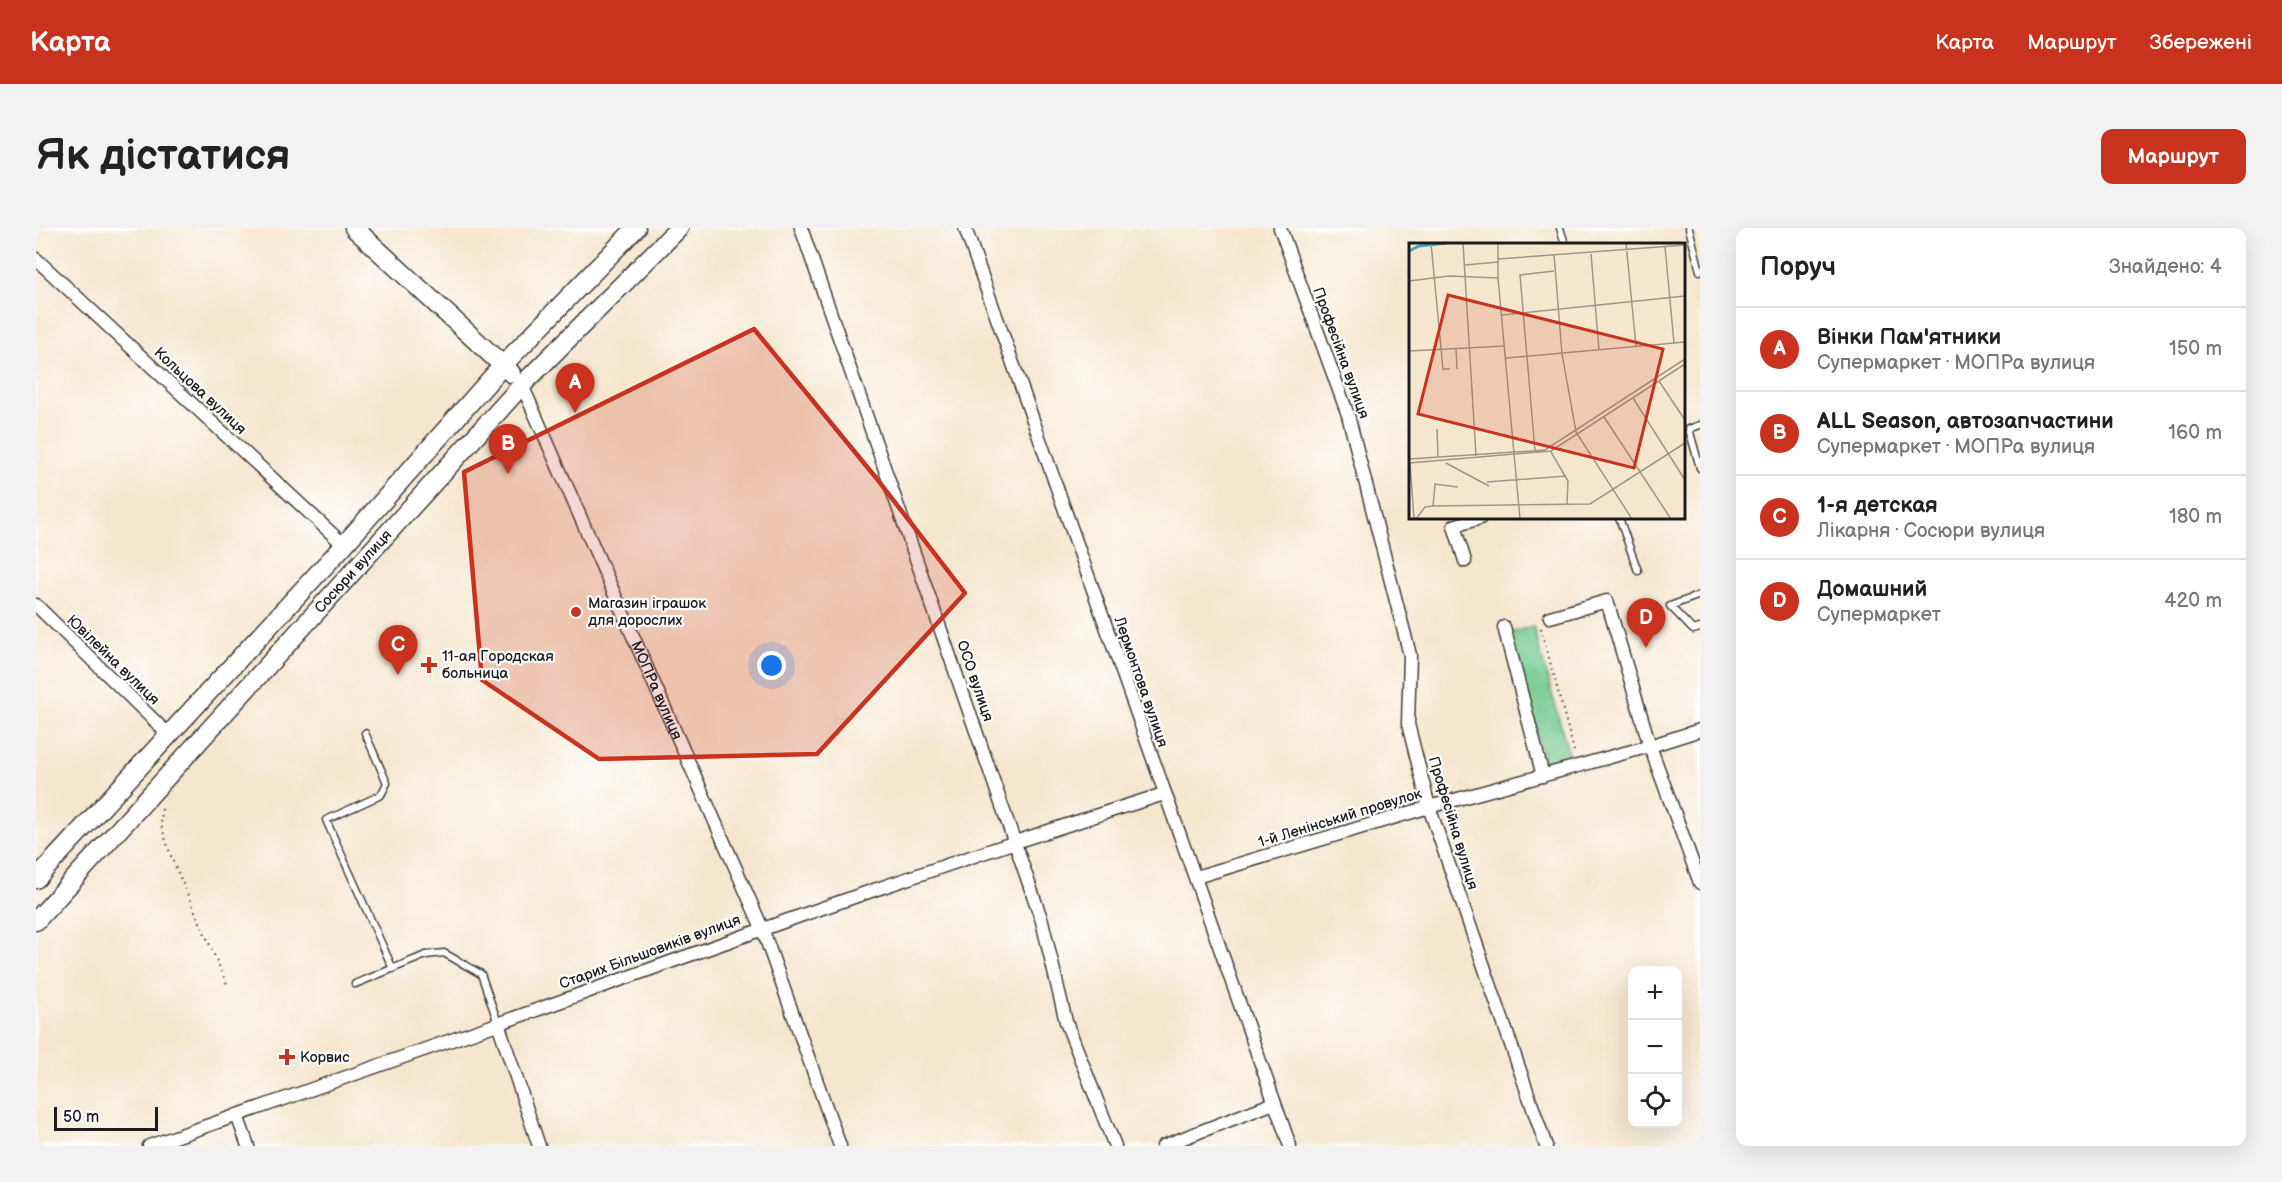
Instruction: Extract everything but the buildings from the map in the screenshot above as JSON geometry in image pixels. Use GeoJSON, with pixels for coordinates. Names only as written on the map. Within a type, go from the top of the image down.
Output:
{"type":"FeatureCollection","features":[{"type":"Feature","properties":{"kind":"street","name":"МОПРа вулиця"},"geometry":{"type":"LineString","coordinates":[[354,228],[512,374],[762,928],[840,1146]]}},
{"type":"Feature","properties":{"kind":"street","name":"Сосюри вулиця"},"geometry":{"type":"LineString","coordinates":[[36,921],[512,374],[636,228]]}},
{"type":"Feature","properties":{"kind":"street","name":"Сосюри вулиця"},"geometry":{"type":"LineString","coordinates":[[36,879],[344,545],[512,374],[679,228]]}},
{"type":"Feature","properties":{"kind":"street","name":"ОСО вулиця"},"geometry":{"type":"LineString","coordinates":[[801,228],[1042,921],[1066,1022],[1115,1146]]}},
{"type":"Feature","properties":{"kind":"street","name":"Лермонтова вулиця"},"geometry":{"type":"LineString","coordinates":[[965,228],[1290,1146]]}},
{"type":"Feature","properties":{"kind":"street","name":"Професійна вулиця"},"geometry":{"type":"LineString","coordinates":[[1280,228],[1348,416],[1410,655],[1408,724],[1429,807],[1546,1146]]}},
{"type":"Feature","properties":{"kind":"street","name":"Кольцова вулиця"},"geometry":{"type":"LineString","coordinates":[[36,259],[344,545]]}},
{"type":"Feature","properties":{"kind":"street"},"geometry":{"type":"LineString","coordinates":[[1465,561],[1452,522],[1473,519]]}},
{"type":"Feature","properties":{"kind":"street"},"geometry":{"type":"LineString","coordinates":[[1550,617],[1606,601],[1650,746],[1700,883]]}},
{"type":"Feature","properties":{"kind":"street","name":"Ювілейна вулиця"},"geometry":{"type":"LineString","coordinates":[[36,605],[170,736]]}},
{"type":"Feature","properties":{"kind":"street"},"geometry":{"type":"LineString","coordinates":[[1504,627],[1543,776]]}},
{"type":"Feature","properties":{"kind":"street","name":"1-й Ленінський провулок"},"geometry":{"type":"LineString","coordinates":[[1196,877],[1429,807],[1700,730]]}},
{"type":"Feature","properties":{"kind":"street","name":"Старих Більшовиків вулиця"},"geometry":{"type":"LineString","coordinates":[[149,1146],[762,928],[1015,841],[1164,794]]}},
{"type":"Feature","properties":{"kind":"street"},"geometry":{"type":"LineString","coordinates":[[498,1023],[539,1146]]}},
{"type":"Feature","properties":{"kind":"street"},"geometry":{"type":"LineString","coordinates":[[1163,1146],[1275,1103]]}},
{"type":"Feature","properties":{"kind":"street"},"geometry":{"type":"LineString","coordinates":[[237,1115],[248,1146]]}},
{"type":"Feature","properties":{"kind":"lane"},"geometry":{"type":"LineString","coordinates":[[1561,228],[1565,243]]}},
{"type":"Feature","properties":{"kind":"lane"},"geometry":{"type":"LineString","coordinates":[[1689,228],[1700,271]]}},
{"type":"Feature","properties":{"kind":"lane"},"geometry":{"type":"LineString","coordinates":[[1699,464],[1689,429],[1700,425]]}},
{"type":"Feature","properties":{"kind":"lane"},"geometry":{"type":"LineString","coordinates":[[1619,519],[1638,571]]}},
{"type":"Feature","properties":{"kind":"lane"},"geometry":{"type":"LineString","coordinates":[[1700,595],[1670,606],[1693,630],[1700,628]]}},
{"type":"Feature","properties":{"kind":"lane"},"geometry":{"type":"LineString","coordinates":[[366,733],[387,783],[381,795],[326,820],[393,969]]}},
{"type":"Feature","properties":{"kind":"lane"},"geometry":{"type":"LineString","coordinates":[[355,984],[426,955],[444,954],[481,974],[498,1023]]}},
{"type":"Feature","properties":{"kind":"path"},"geometry":{"type":"LineString","coordinates":[[1541,628],[1574,750]]}},
{"type":"Feature","properties":{"kind":"path"},"geometry":{"type":"LineString","coordinates":[[162,809],[161,825],[172,860],[227,984]]}},
{"type":"Feature","properties":{"kind":"highlighted area"},"geometry":{"type":"Polygon","coordinates":[[[754,329],[877,479],[965,593],[817,754],[599,759],[482,680],[464,472],[754,329]]]}},
{"type":"Feature","properties":{"kind":"green space"},"geometry":{"type":"Polygon","coordinates":[[[1533,626],[1570,758],[1545,764],[1510,633],[1533,626]]]}},
{"type":"Feature","properties":{"kind":"place","name":"Вінки Пам'ятники"},"geometry":{"type":"Point","coordinates":[575,413]}},
{"type":"Feature","properties":{"kind":"place","name":"ALL Season, автозапчастини"},"geometry":{"type":"Point","coordinates":[508,474]}},
{"type":"Feature","properties":{"kind":"place","name":"Магазин іграшок для дорослих"},"geometry":{"type":"Point","coordinates":[576,612]}},
{"type":"Feature","properties":{"kind":"place","name":"Домашний"},"geometry":{"type":"Point","coordinates":[1646,648]}},
{"type":"Feature","properties":{"kind":"place","name":"11-ая Городская больница"},"geometry":{"type":"Point","coordinates":[429,665]}},
{"type":"Feature","properties":{"kind":"place","name":"1-я детская"},"geometry":{"type":"Point","coordinates":[398,675]}},
{"type":"Feature","properties":{"kind":"place","name":"Корвис"},"geometry":{"type":"Point","coordinates":[287,1057]}}]}
